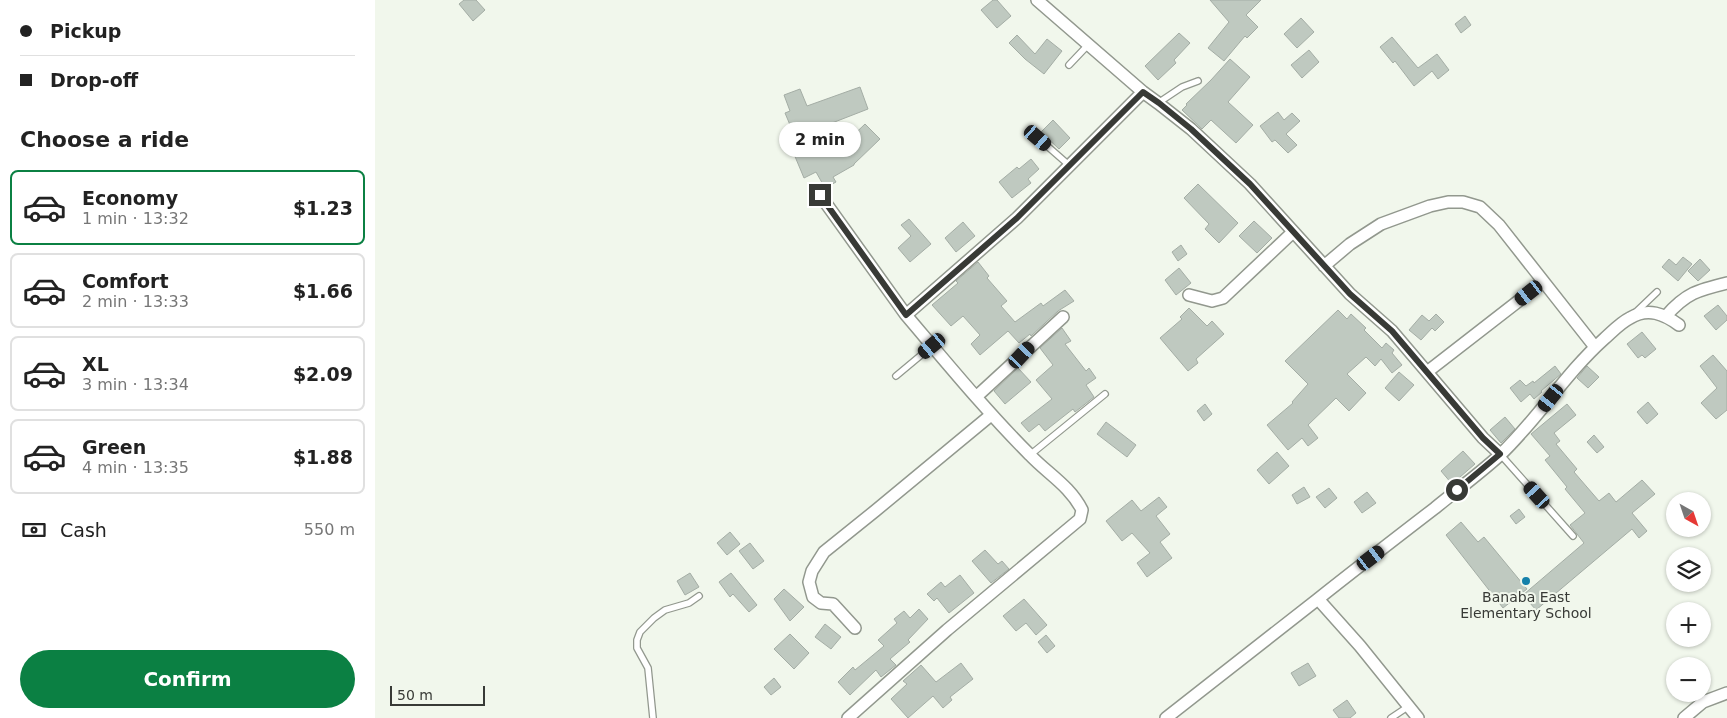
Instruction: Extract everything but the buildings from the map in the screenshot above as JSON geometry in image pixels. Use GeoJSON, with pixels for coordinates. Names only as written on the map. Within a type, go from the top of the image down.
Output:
{"type":"FeatureCollection","features":[{"type":"Feature","properties":{"kind":"street"},"geometry":{"type":"LineString","coordinates":[[1037,0],[1143,92],[1191,129],[1240,174],[1350,294],[1392,331],[1483,438],[1500,454]]}},
{"type":"Feature","properties":{"kind":"street"},"geometry":{"type":"LineString","coordinates":[[906,315],[1017,218],[1143,92]]}},
{"type":"Feature","properties":{"kind":"street"},"geometry":{"type":"LineString","coordinates":[[820,195],[906,315],[991,415],[1075,497],[1082,510],[1080,519],[947,630],[847,718]]}},
{"type":"Feature","properties":{"kind":"street"},"geometry":{"type":"LineString","coordinates":[[1324,266],[1350,244],[1381,224],[1430,206],[1448,202],[1463,202],[1480,207],[1489,215],[1595,347]]}},
{"type":"Feature","properties":{"kind":"street"},"geometry":{"type":"LineString","coordinates":[[1189,295],[1212,301],[1223,298],[1293,232]]}},
{"type":"Feature","properties":{"kind":"street"},"geometry":{"type":"LineString","coordinates":[[1427,372],[1543,282]]}},
{"type":"Feature","properties":{"kind":"street"},"geometry":{"type":"LineString","coordinates":[[1666,316],[1675,305],[1690,294],[1727,283]]}},
{"type":"Feature","properties":{"kind":"street"},"geometry":{"type":"LineString","coordinates":[[1165,718],[1464,485],[1500,454],[1531,422],[1580,362],[1619,325],[1639,314],[1653,313],[1666,316],[1679,325]]}},
{"type":"Feature","properties":{"kind":"street"},"geometry":{"type":"LineString","coordinates":[[976,397],[1063,317]]}},
{"type":"Feature","properties":{"kind":"street"},"geometry":{"type":"LineString","coordinates":[[855,628],[833,604],[821,603],[813,597],[809,582],[824,552],[991,415]]}},
{"type":"Feature","properties":{"kind":"street"},"geometry":{"type":"LineString","coordinates":[[1318,598],[1360,646],[1418,718]]}},
{"type":"Feature","properties":{"kind":"street"},"geometry":{"type":"LineString","coordinates":[[1684,718],[1703,702],[1727,693]]}},
{"type":"Feature","properties":{"kind":"lane"},"geometry":{"type":"LineString","coordinates":[[1069,65],[1089,45]]}},
{"type":"Feature","properties":{"kind":"lane"},"geometry":{"type":"LineString","coordinates":[[1159,103],[1182,87],[1198,81]]}},
{"type":"Feature","properties":{"kind":"lane"},"geometry":{"type":"LineString","coordinates":[[1038,138],[1070,166]]}},
{"type":"Feature","properties":{"kind":"lane"},"geometry":{"type":"LineString","coordinates":[[1631,317],[1657,292]]}},
{"type":"Feature","properties":{"kind":"lane"},"geometry":{"type":"LineString","coordinates":[[896,376],[932,346]]}},
{"type":"Feature","properties":{"kind":"lane"},"geometry":{"type":"LineString","coordinates":[[1030,455],[1105,394]]}},
{"type":"Feature","properties":{"kind":"lane"},"geometry":{"type":"LineString","coordinates":[[1500,454],[1573,536]]}},
{"type":"Feature","properties":{"kind":"lane"},"geometry":{"type":"LineString","coordinates":[[653,718],[648,668],[637,648],[640,632],[665,610],[689,603],[699,596]]}},
{"type":"Feature","properties":{"kind":"lane"},"geometry":{"type":"LineString","coordinates":[[1391,718],[1409,706]]}},
{"type":"Feature","properties":{"kind":"place","name":"Banaba East Elementary School"},"geometry":{"type":"Point","coordinates":[1526,581]}},
{"type":"Feature","properties":{"kind":"route"},"geometry":{"type":"LineString","coordinates":[[820,195],[906,315],[1017,218],[1143,92],[1191,129],[1250,184],[1350,294],[1392,331],[1483,438],[1500,454],[1457,490]]}}]}
